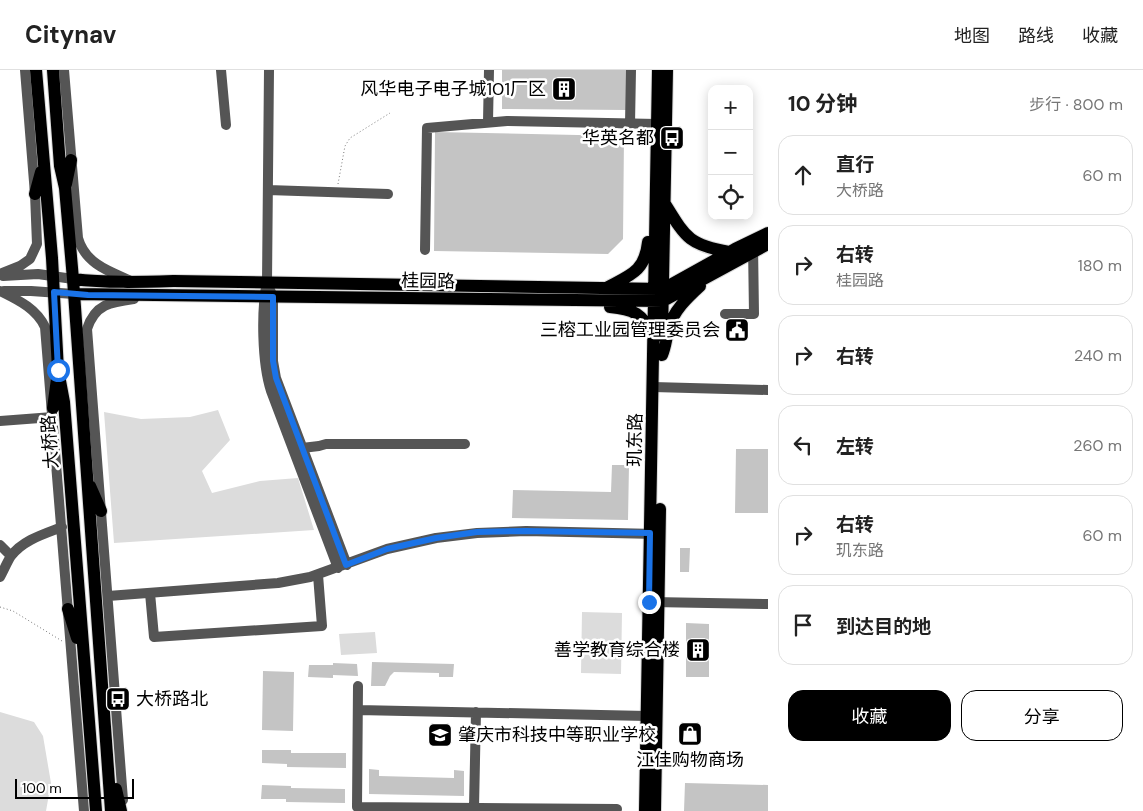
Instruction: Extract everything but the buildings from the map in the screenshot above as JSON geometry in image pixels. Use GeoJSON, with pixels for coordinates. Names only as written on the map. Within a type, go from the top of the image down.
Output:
{"type":"FeatureCollection","features":[{"type":"Feature","properties":{"kind":"main road"},"geometry":{"type":"LineString","coordinates":[[30,70],[37,88]]}},
{"type":"Feature","properties":{"kind":"main road","name":"大桥路"},"geometry":{"type":"LineString","coordinates":[[36,70],[53,276],[58,370],[64,402],[96,811]]}},
{"type":"Feature","properties":{"kind":"main road","name":"大桥路"},"geometry":{"type":"LineString","coordinates":[[53,70],[60,166],[65,188],[73,279],[111,811]]}},
{"type":"Feature","properties":{"kind":"main road","name":"玑东路"},"geometry":{"type":"LineString","coordinates":[[658,70],[657,124],[660,206]]}},
{"type":"Feature","properties":{"kind":"main road","name":"玑东路"},"geometry":{"type":"LineString","coordinates":[[654,811],[657,387],[654,337],[658,295],[660,206],[667,70]]}},
{"type":"Feature","properties":{"kind":"main road"},"geometry":{"type":"LineString","coordinates":[[65,188],[71,160]]}},
{"type":"Feature","properties":{"kind":"main road"},"geometry":{"type":"LineString","coordinates":[[35,194],[43,162]]}},
{"type":"Feature","properties":{"kind":"main road"},"geometry":{"type":"LineString","coordinates":[[605,288],[628,277],[639,268],[647,257],[650,228],[660,206],[682,233],[692,241],[703,246],[729,252]]}},
{"type":"Feature","properties":{"kind":"main road"},"geometry":{"type":"LineString","coordinates":[[658,295],[729,252],[753,245],[768,233]]}},
{"type":"Feature","properties":{"kind":"main road","name":"桂园路"},"geometry":{"type":"LineString","coordinates":[[74,294],[580,300],[658,295],[715,272],[753,245],[768,244]]}},
{"type":"Feature","properties":{"kind":"main road"},"geometry":{"type":"LineString","coordinates":[[662,355],[666,345],[669,326],[679,308],[715,272]]}},
{"type":"Feature","properties":{"kind":"main road","name":"桂园路"},"geometry":{"type":"LineString","coordinates":[[73,279],[135,283],[174,280],[605,288],[658,295]]}},
{"type":"Feature","properties":{"kind":"main road","name":"玑东路"},"geometry":{"type":"LineString","coordinates":[[657,387],[662,355],[658,295]]}},
{"type":"Feature","properties":{"kind":"main road"},"geometry":{"type":"LineString","coordinates":[[580,300],[608,307],[625,308],[641,315],[654,337]]}},
{"type":"Feature","properties":{"kind":"main road"},"geometry":{"type":"LineString","coordinates":[[53,413],[58,370]]}},
{"type":"Feature","properties":{"kind":"main road"},"geometry":{"type":"LineString","coordinates":[[86,478],[101,511]]}},
{"type":"Feature","properties":{"kind":"main road","name":"玑东路"},"geometry":{"type":"LineString","coordinates":[[645,811],[647,716],[654,602]]}},
{"type":"Feature","properties":{"kind":"main road"},"geometry":{"type":"LineString","coordinates":[[68,609],[83,655]]}},
{"type":"Feature","properties":{"kind":"main road"},"geometry":{"type":"LineString","coordinates":[[106,746],[122,811]]}},
{"type":"Feature","properties":{"kind":"street"},"geometry":{"type":"LineString","coordinates":[[0,275],[30,259],[37,244],[25,70]]}},
{"type":"Feature","properties":{"kind":"street"},"geometry":{"type":"LineString","coordinates":[[64,70],[71,160],[81,246],[90,259],[102,268],[135,283]]}},
{"type":"Feature","properties":{"kind":"street"},"geometry":{"type":"LineString","coordinates":[[221,70],[226,126]]}},
{"type":"Feature","properties":{"kind":"street"},"geometry":{"type":"LineString","coordinates":[[269,70],[268,297],[265,362],[268,383],[342,567]]}},
{"type":"Feature","properties":{"kind":"street"},"geometry":{"type":"LineString","coordinates":[[488,122],[489,70]]}},
{"type":"Feature","properties":{"kind":"street"},"geometry":{"type":"LineString","coordinates":[[630,124],[631,70]]}},
{"type":"Feature","properties":{"kind":"street"},"geometry":{"type":"LineString","coordinates":[[425,250],[427,128],[507,121],[657,124]]}},
{"type":"Feature","properties":{"kind":"street"},"geometry":{"type":"LineString","coordinates":[[268,190],[388,194]]}},
{"type":"Feature","properties":{"kind":"street"},"geometry":{"type":"LineString","coordinates":[[725,314],[754,314],[753,245]]}},
{"type":"Feature","properties":{"kind":"street"},"geometry":{"type":"LineString","coordinates":[[0,275],[38,274],[73,279]]}},
{"type":"Feature","properties":{"kind":"street"},"geometry":{"type":"LineString","coordinates":[[0,291],[74,294]]}},
{"type":"Feature","properties":{"kind":"street"},"geometry":{"type":"LineString","coordinates":[[0,291],[33,310],[45,327],[84,811]]}},
{"type":"Feature","properties":{"kind":"street"},"geometry":{"type":"LineString","coordinates":[[122,811],[108,596],[87,329],[89,321],[105,305],[111,302],[154,296]]}},
{"type":"Feature","properties":{"kind":"street"},"geometry":{"type":"LineString","coordinates":[[268,297],[274,370],[342,567]]}},
{"type":"Feature","properties":{"kind":"street"},"geometry":{"type":"LineString","coordinates":[[657,387],[768,390]]}},
{"type":"Feature","properties":{"kind":"street"},"geometry":{"type":"LineString","coordinates":[[0,421],[53,413]]}},
{"type":"Feature","properties":{"kind":"street"},"geometry":{"type":"LineString","coordinates":[[302,448],[326,444],[465,444]]}},
{"type":"Feature","properties":{"kind":"street"},"geometry":{"type":"LineString","coordinates":[[0,577],[11,556],[24,544],[38,536],[62,527]]}},
{"type":"Feature","properties":{"kind":"street"},"geometry":{"type":"LineString","coordinates":[[108,596],[278,583],[318,575],[387,549],[436,538],[477,532],[655,533]]}},
{"type":"Feature","properties":{"kind":"street"},"geometry":{"type":"LineString","coordinates":[[0,545],[11,556]]}},
{"type":"Feature","properties":{"kind":"street"},"geometry":{"type":"LineString","coordinates":[[150,593],[154,637],[322,626],[318,575]]}},
{"type":"Feature","properties":{"kind":"street"},"geometry":{"type":"LineString","coordinates":[[654,602],[768,604]]}},
{"type":"Feature","properties":{"kind":"street"},"geometry":{"type":"LineString","coordinates":[[358,686],[357,807],[617,809]]}},
{"type":"Feature","properties":{"kind":"street"},"geometry":{"type":"LineString","coordinates":[[358,710],[647,716]]}},
{"type":"Feature","properties":{"kind":"street"},"geometry":{"type":"LineString","coordinates":[[474,808],[476,712]]}},
{"type":"Feature","properties":{"kind":"path"},"geometry":{"type":"LineString","coordinates":[[338,192],[340,166],[345,146],[350,138],[390,113]]}},
{"type":"Feature","properties":{"kind":"path"},"geometry":{"type":"LineString","coordinates":[[0,607],[13,611],[71,647]]}},
{"type":"Feature","properties":{"kind":"shaded area"},"geometry":{"type":"Polygon","coordinates":[[[218,410],[230,440],[202,471],[212,493],[260,481],[298,478],[314,530],[114,543],[104,412],[141,419],[190,417],[218,410]]]}},
{"type":"Feature","properties":{"kind":"shaded area"},"geometry":{"type":"Polygon","coordinates":[[[582,612],[622,613],[621,674],[581,673],[582,612]]]}},
{"type":"Feature","properties":{"kind":"shaded area"},"geometry":{"type":"Polygon","coordinates":[[[375,632],[377,653],[341,655],[339,634],[375,632]]]}},
{"type":"Feature","properties":{"kind":"shaded area"},"geometry":{"type":"Polygon","coordinates":[[[0,712],[34,722],[43,736],[51,783],[46,811],[0,811],[0,712]]]}},
{"type":"Feature","properties":{"kind":"place","name":"风华电子电子城101厂区"},"geometry":{"type":"Point","coordinates":[564,89]}},
{"type":"Feature","properties":{"kind":"place","name":"华英名都"},"geometry":{"type":"Point","coordinates":[672,138]}},
{"type":"Feature","properties":{"kind":"place","name":"三榕工业园管理委员会"},"geometry":{"type":"Point","coordinates":[737,330]}},
{"type":"Feature","properties":{"kind":"place","name":"善学教育综合楼"},"geometry":{"type":"Point","coordinates":[698,650]}},
{"type":"Feature","properties":{"kind":"place","name":"大桥路北"},"geometry":{"type":"Point","coordinates":[118,699]}},
{"type":"Feature","properties":{"kind":"place","name":"江佳购物商场"},"geometry":{"type":"Point","coordinates":[690,734]}},
{"type":"Feature","properties":{"kind":"place","name":"肇庆市科技中等职业学校"},"geometry":{"type":"Point","coordinates":[440,735]}},
{"type":"Feature","properties":{"kind":"route"},"geometry":{"type":"LineString","coordinates":[[58,370],[54,292],[88,295],[273,297],[273,361],[276,378],[346,565],[387,549],[436,538],[477,532],[650,533],[649,602]]}}]}
